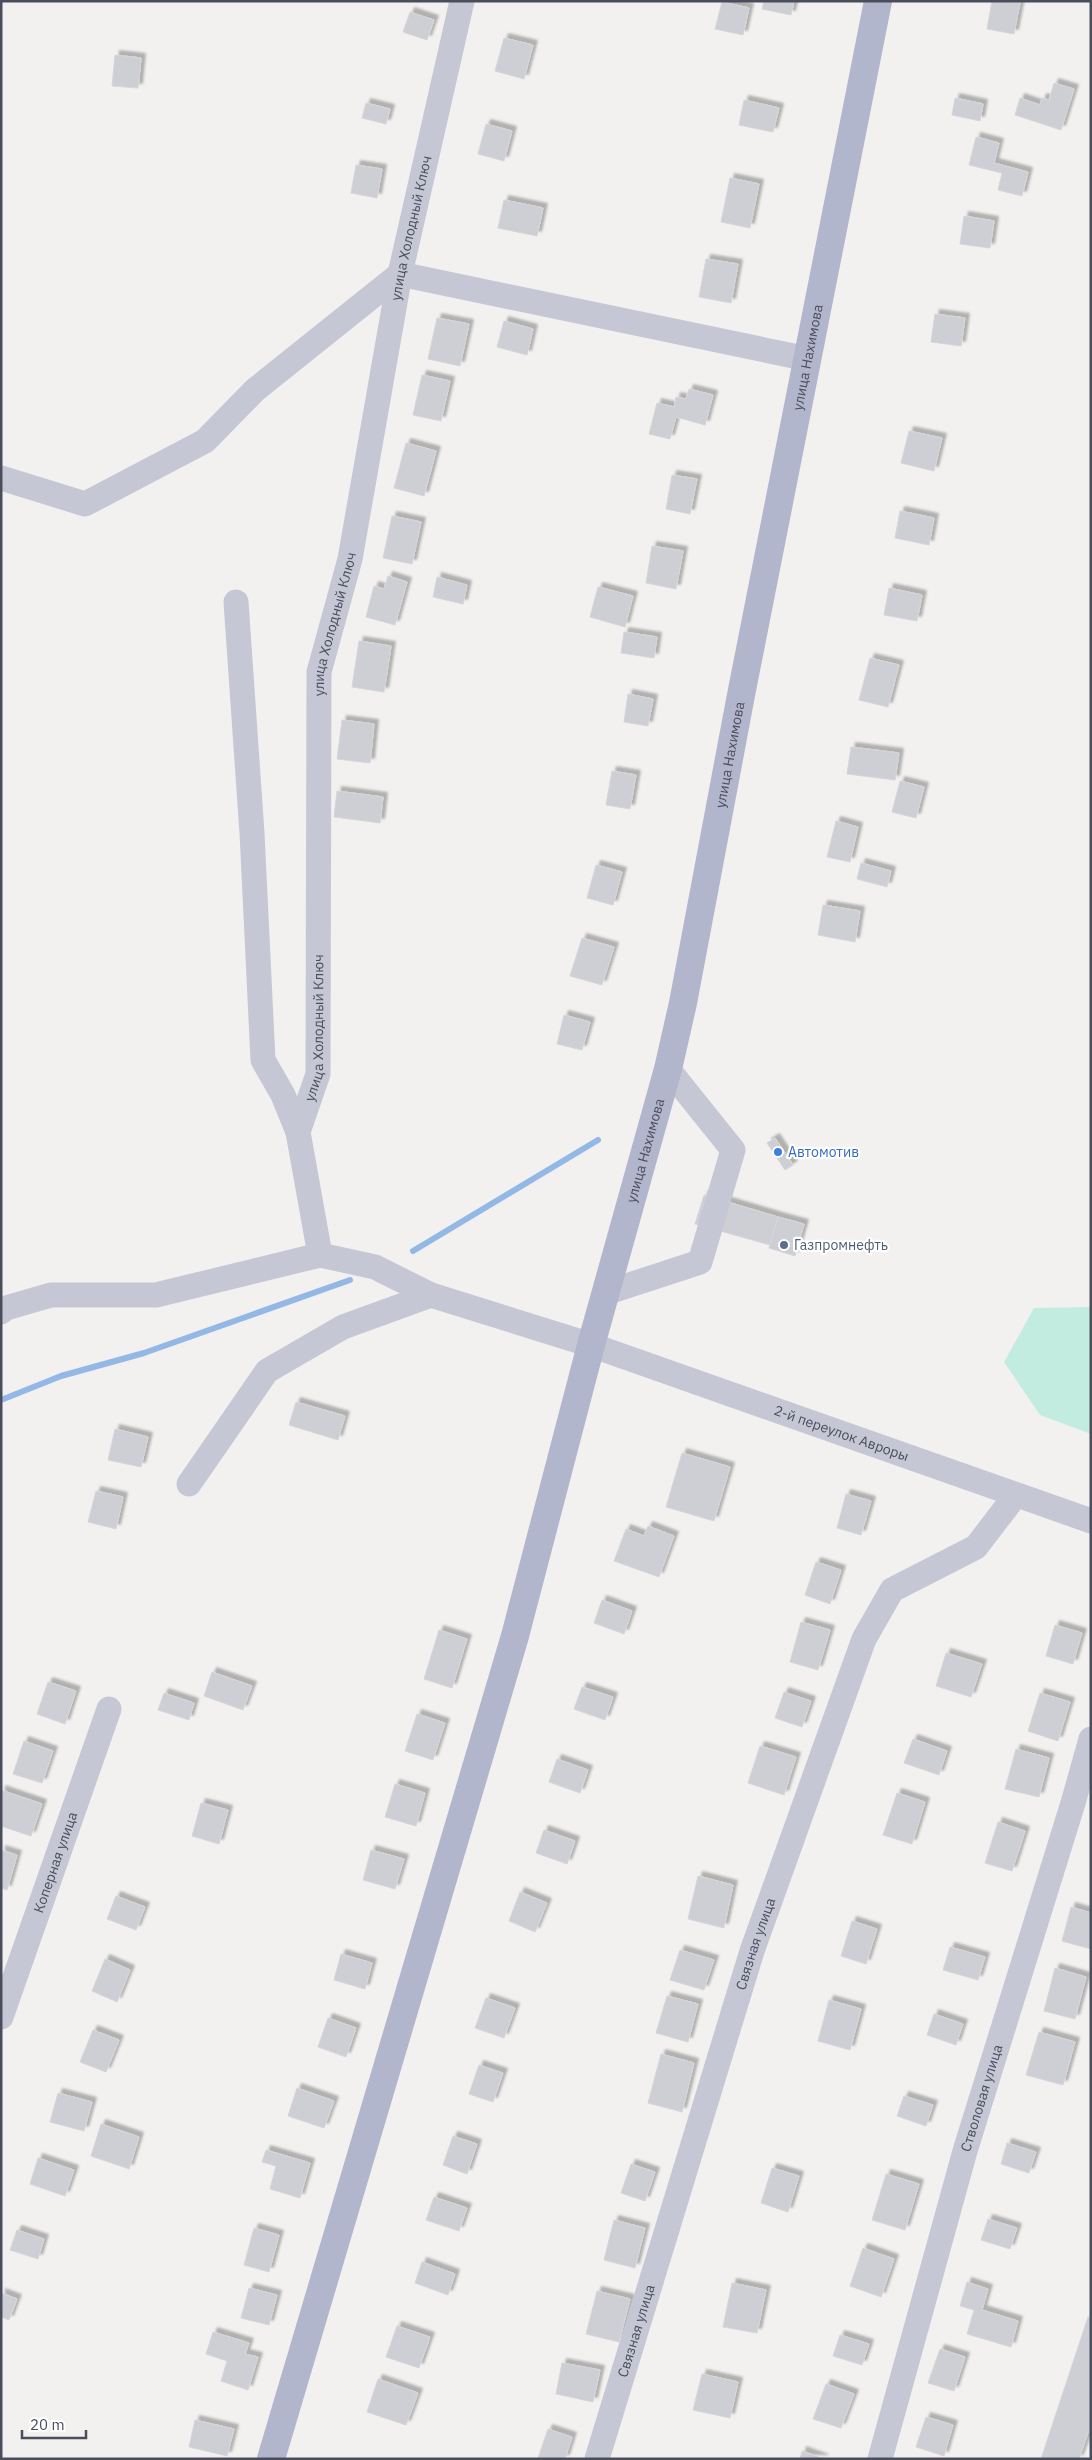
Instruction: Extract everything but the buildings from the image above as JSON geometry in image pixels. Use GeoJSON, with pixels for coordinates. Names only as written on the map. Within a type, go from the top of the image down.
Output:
{"type":"FeatureCollection","features":[{"type":"Feature","properties":{"kind":"main road","name":"улица Нахимова"},"geometry":{"type":"LineString","coordinates":[[271,2459],[515,1636],[591,1345],[608,1292],[668,1069],[683,1003],[878,1]]}},
{"type":"Feature","properties":{"kind":"street","name":"улица Холодный Ключ"},"geometry":{"type":"LineString","coordinates":[[320,1255],[298,1132],[318,1074],[319,672],[350,559],[400,274],[462,1]]}},
{"type":"Feature","properties":{"kind":"street"},"geometry":{"type":"LineString","coordinates":[[1,478],[85,504],[205,441],[255,390],[400,274],[808,358]]}},
{"type":"Feature","properties":{"kind":"street"},"geometry":{"type":"LineString","coordinates":[[236,602],[252,833],[263,1060],[283,1094],[298,1132]]}},
{"type":"Feature","properties":{"kind":"street"},"geometry":{"type":"LineString","coordinates":[[608,1292],[700,1262],[732,1150],[668,1069]]}},
{"type":"Feature","properties":{"kind":"street"},"geometry":{"type":"LineString","coordinates":[[1,1312],[6,1308],[51,1295],[156,1294],[320,1255]]}},
{"type":"Feature","properties":{"kind":"street","name":"2-й переулок Авроры"},"geometry":{"type":"LineString","coordinates":[[320,1255],[376,1267],[432,1295],[591,1345],[1015,1496],[1091,1521]]}},
{"type":"Feature","properties":{"kind":"street"},"geometry":{"type":"LineString","coordinates":[[189,1484],[267,1371],[343,1327],[432,1295]]}},
{"type":"Feature","properties":{"kind":"street","name":"Связная улица"},"geometry":{"type":"LineString","coordinates":[[596,2459],[752,1951],[864,1639],[892,1590],[976,1547],[1015,1496]]}},
{"type":"Feature","properties":{"kind":"street","name":"Коперная улица"},"geometry":{"type":"LineString","coordinates":[[1,2017],[109,1709]]}},
{"type":"Feature","properties":{"kind":"street","name":"Стволовая улица"},"geometry":{"type":"LineString","coordinates":[[880,2459],[965,2151],[1074,1803],[1091,1739]]}},
{"type":"Feature","properties":{"kind":"green space"},"geometry":{"type":"Polygon","coordinates":[[[1091,1307],[1091,1434],[1040,1415],[1004,1362],[1034,1308],[1091,1307]]]}},
{"type":"Feature","properties":{"kind":"waterway"},"geometry":{"type":"LineString","coordinates":[[413,1251],[598,1140]]}},
{"type":"Feature","properties":{"kind":"waterway"},"geometry":{"type":"LineString","coordinates":[[1,1400],[61,1376],[144,1353],[350,1280]]}},
{"type":"Feature","properties":{"kind":"place","name":"Автомотив"},"geometry":{"type":"Point","coordinates":[778,1152]}},
{"type":"Feature","properties":{"kind":"place","name":"Газпромнефть"},"geometry":{"type":"Point","coordinates":[784,1245]}}]}
